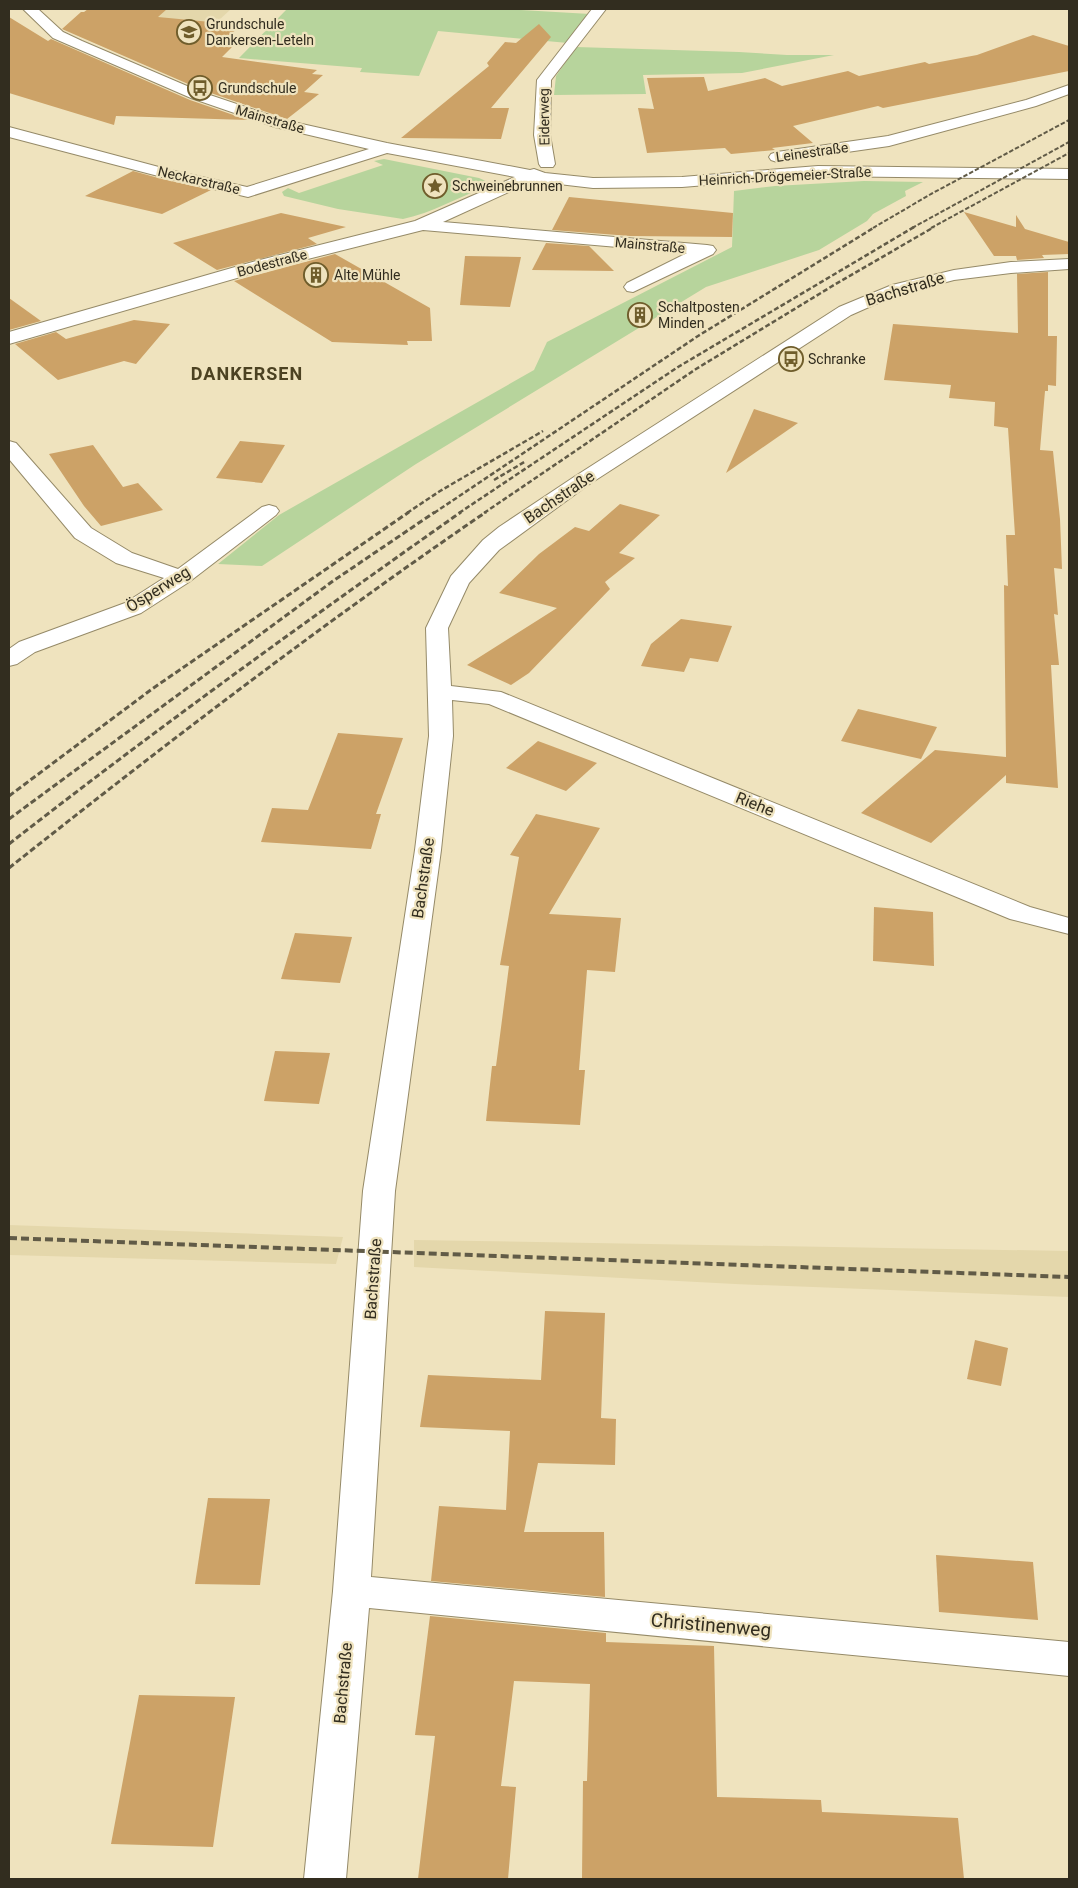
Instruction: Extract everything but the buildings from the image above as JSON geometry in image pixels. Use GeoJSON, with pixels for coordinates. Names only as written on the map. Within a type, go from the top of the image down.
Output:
{"type":"FeatureCollection","features":[{"type":"Feature","properties":{"kind":"street","name":"Mainstraße"},"geometry":{"type":"LineString","coordinates":[[30,9],[58,35],[196,95],[280,124],[387,148],[530,176]]}},
{"type":"Feature","properties":{"kind":"street","name":"Eiderweg"},"geometry":{"type":"LineString","coordinates":[[530,176],[547,164],[542,135],[544,80],[599,9]]}},
{"type":"Feature","properties":{"kind":"street","name":"Leinestraße"},"geometry":{"type":"LineString","coordinates":[[710,164],[754,161],[889,141],[1031,103],[1069,89]]}},
{"type":"Feature","properties":{"kind":"street","name":"Neckarstraße"},"geometry":{"type":"LineString","coordinates":[[9,132],[248,192],[387,148]]}},
{"type":"Feature","properties":{"kind":"street"},"geometry":{"type":"LineString","coordinates":[[9,148],[36,140]]}},
{"type":"Feature","properties":{"kind":"street"},"geometry":{"type":"LineString","coordinates":[[547,164],[565,165]]}},
{"type":"Feature","properties":{"kind":"street","name":"Heinrich-Drögemeier-Straße"},"geometry":{"type":"LineString","coordinates":[[530,176],[593,183],[682,182],[818,171],[1069,174]]}},
{"type":"Feature","properties":{"kind":"street","name":"Bodestraße"},"geometry":{"type":"LineString","coordinates":[[9,338],[262,265],[421,225],[530,176]]}},
{"type":"Feature","properties":{"kind":"street","name":"Mainstraße"},"geometry":{"type":"LineString","coordinates":[[421,225],[707,250],[633,287]]}},
{"type":"Feature","properties":{"kind":"street","name":"Bachstraße"},"geometry":{"type":"LineString","coordinates":[[325,1879],[352,1591],[379,1190],[441,736],[437,628],[459,581],[491,545],[507,532],[581,481],[845,311],[870,298],[902,287],[962,272],[1013,266],[1069,264]]}},
{"type":"Feature","properties":{"kind":"street"},"geometry":{"type":"LineString","coordinates":[[9,449],[83,533],[124,558],[181,577]]}},
{"type":"Feature","properties":{"kind":"street","name":"Ösperweg"},"geometry":{"type":"LineString","coordinates":[[9,659],[27,647],[133,608],[181,577],[269,511]]}},
{"type":"Feature","properties":{"kind":"street","name":"Riehe"},"geometry":{"type":"LineString","coordinates":[[438,692],[493,697],[1020,913],[1069,926]]}},
{"type":"Feature","properties":{"kind":"street","name":"Christinenweg"},"geometry":{"type":"LineString","coordinates":[[352,1591],[1069,1660]]}},
{"type":"Feature","properties":{"kind":"shaded area","name":"Grundschule Dankersen-Leteln"},"geometry":{"type":"Polygon","coordinates":[[[121,9],[231,9],[193,44],[112,17],[121,9]]]}},
{"type":"Feature","properties":{"kind":"shaded area"},"geometry":{"type":"Polygon","coordinates":[[[9,1225],[343,1237],[336,1264],[9,1255],[9,1225]]]}},
{"type":"Feature","properties":{"kind":"shaded area"},"geometry":{"type":"Polygon","coordinates":[[[414,1240],[1069,1251],[1069,1297],[735,1284],[414,1267],[414,1240]]]}},
{"type":"Feature","properties":{"kind":"green space"},"geometry":{"type":"Polygon","coordinates":[[[287,9],[505,9],[590,14],[568,43],[438,31],[419,76],[360,72],[362,68],[239,58],[287,9]]]}},
{"type":"Feature","properties":{"kind":"green space"},"geometry":{"type":"Polygon","coordinates":[[[576,47],[834,55],[742,73],[643,75],[646,94],[554,95],[556,76],[576,47]]]}},
{"type":"Feature","properties":{"kind":"green space"},"geometry":{"type":"Polygon","coordinates":[[[384,159],[479,178],[488,182],[486,187],[424,213],[403,219],[338,209],[284,196],[282,192],[288,188],[299,193],[383,165],[374,161],[384,159]]]}},
{"type":"Feature","properties":{"kind":"green space"},"geometry":{"type":"Polygon","coordinates":[[[864,181],[923,182],[905,191],[906,196],[873,214],[867,221],[819,250],[706,287],[416,464],[262,566],[218,564],[279,515],[534,370],[547,342],[732,247],[734,191],[775,186],[864,181]]]}},
{"type":"Feature","properties":{"kind":"railway"},"geometry":{"type":"LineString","coordinates":[[873,228],[931,194],[1069,120]]}},
{"type":"Feature","properties":{"kind":"railway"},"geometry":{"type":"LineString","coordinates":[[912,228],[1069,142]]}},
{"type":"Feature","properties":{"kind":"railway"},"geometry":{"type":"LineString","coordinates":[[931,228],[1069,153]]}},
{"type":"Feature","properties":{"kind":"railway"},"geometry":{"type":"LineString","coordinates":[[434,513],[698,336],[875,227]]}},
{"type":"Feature","properties":{"kind":"railway"},"geometry":{"type":"LineString","coordinates":[[459,513],[678,367],[914,227]]}},
{"type":"Feature","properties":{"kind":"railway"},"geometry":{"type":"LineString","coordinates":[[484,513],[696,369],[934,227]]}},
{"type":"Feature","properties":{"kind":"railway"},"geometry":{"type":"LineString","coordinates":[[407,513],[440,491],[543,431]]}},
{"type":"Feature","properties":{"kind":"railway"},"geometry":{"type":"LineString","coordinates":[[494,480],[526,461]]}},
{"type":"Feature","properties":{"kind":"railway"},"geometry":{"type":"LineString","coordinates":[[9,796],[152,689],[409,512]]}},
{"type":"Feature","properties":{"kind":"railway"},"geometry":{"type":"LineString","coordinates":[[9,819],[333,581],[435,512]]}},
{"type":"Feature","properties":{"kind":"railway"},"geometry":{"type":"LineString","coordinates":[[9,844],[233,675],[461,512]]}},
{"type":"Feature","properties":{"kind":"railway"},"geometry":{"type":"LineString","coordinates":[[9,868],[126,776],[304,641],[486,512]]}},
{"type":"Feature","properties":{"kind":"railway"},"geometry":{"type":"LineString","coordinates":[[9,1238],[1069,1277]]}},
{"type":"Feature","properties":{"kind":"place","name":"Grundschule Dankersen-Leteln"},"geometry":{"type":"Point","coordinates":[189,32]}},
{"type":"Feature","properties":{"kind":"place","name":"Grundschule"},"geometry":{"type":"Point","coordinates":[200,88]}},
{"type":"Feature","properties":{"kind":"place","name":"Schweinebrunnen"},"geometry":{"type":"Point","coordinates":[435,186]}},
{"type":"Feature","properties":{"kind":"place","name":"Alte Mühle"},"geometry":{"type":"Point","coordinates":[316,275]}},
{"type":"Feature","properties":{"kind":"place","name":"Schaltposten Minden"},"geometry":{"type":"Point","coordinates":[640,315]}},
{"type":"Feature","properties":{"kind":"place","name":"Schranke"},"geometry":{"type":"Point","coordinates":[791,359]}},
{"type":"Feature","properties":{"kind":"district","name":"DANKERSEN"},"geometry":{"type":"Point","coordinates":[247,373]}}]}
